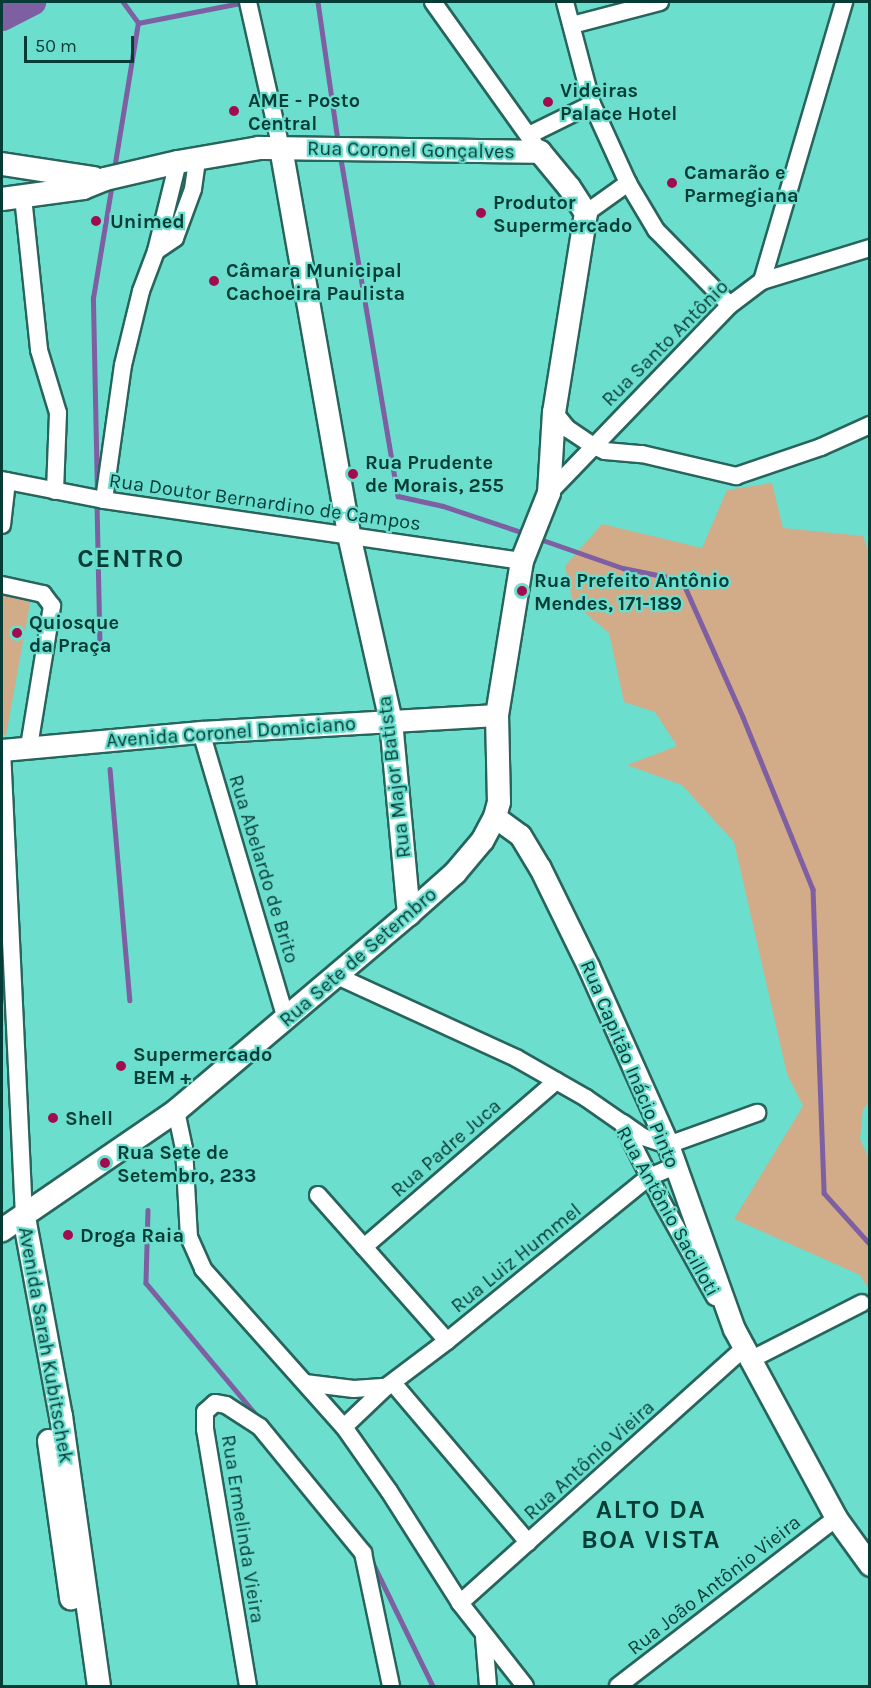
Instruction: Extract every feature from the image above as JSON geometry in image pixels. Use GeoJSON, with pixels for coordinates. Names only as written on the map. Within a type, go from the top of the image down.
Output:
{"type":"FeatureCollection","features":[{"type":"Feature","properties":{"kind":"main road","name":"Rua Coronel Gonçalves"},"geometry":{"type":"LineString","coordinates":[[105,179],[188,160],[260,148],[535,143]]}},
{"type":"Feature","properties":{"kind":"main road"},"geometry":{"type":"LineString","coordinates":[[495,818],[500,790],[497,715],[522,561],[549,493],[554,412],[586,213],[535,143]]}},
{"type":"Feature","properties":{"kind":"main road","name":"Rua Major Batista"},"geometry":{"type":"LineString","coordinates":[[282,148],[349,535],[391,721],[409,914]]}},
{"type":"Feature","properties":{"kind":"main road"},"geometry":{"type":"LineString","coordinates":[[3,165],[105,179],[83,188],[9,199],[3,165]]}},
{"type":"Feature","properties":{"kind":"main road","name":"Rua Sete de Setembro"},"geometry":{"type":"LineString","coordinates":[[2,1230],[176,1111],[409,914],[466,862],[495,818]]}},
{"type":"Feature","properties":{"kind":"main road","name":"Avenida Sarah Kubitschek"},"geometry":{"type":"LineString","coordinates":[[24,1217],[53,1417],[99,1686]]}},
{"type":"Feature","properties":{"kind":"main road","name":"Avenida Sarah Kubitschek"},"geometry":{"type":"LineString","coordinates":[[53,1417],[83,1686]]}},
{"type":"Feature","properties":{"kind":"street"},"geometry":{"type":"LineString","coordinates":[[248,2],[282,148]]}},
{"type":"Feature","properties":{"kind":"street"},"geometry":{"type":"LineString","coordinates":[[433,2],[535,143],[592,104]]}},
{"type":"Feature","properties":{"kind":"street"},"geometry":{"type":"LineString","coordinates":[[565,2],[592,104],[628,183],[656,230],[730,305]]}},
{"type":"Feature","properties":{"kind":"street"},"geometry":{"type":"LineString","coordinates":[[572,25],[660,2]]}},
{"type":"Feature","properties":{"kind":"street"},"geometry":{"type":"LineString","coordinates":[[762,281],[844,2]]}},
{"type":"Feature","properties":{"kind":"street"},"geometry":{"type":"LineString","coordinates":[[104,500],[123,365],[141,291],[188,160]]}},
{"type":"Feature","properties":{"kind":"street"},"geometry":{"type":"LineString","coordinates":[[586,213],[628,183]]}},
{"type":"Feature","properties":{"kind":"street"},"geometry":{"type":"LineString","coordinates":[[9,199],[39,350],[58,413],[55,491]]}},
{"type":"Feature","properties":{"kind":"street","name":"Rua Santo Antônio"},"geometry":{"type":"LineString","coordinates":[[549,493],[592,445],[730,305],[762,281],[870,248]]}},
{"type":"Feature","properties":{"kind":"street"},"geometry":{"type":"LineString","coordinates":[[554,412],[568,429],[605,451],[642,454],[736,476],[821,447],[870,425]]}},
{"type":"Feature","properties":{"kind":"street"},"geometry":{"type":"LineString","coordinates":[[2,525],[4,480]]}},
{"type":"Feature","properties":{"kind":"street","name":"Rua Doutor Bernardino de Campos"},"geometry":{"type":"LineString","coordinates":[[4,480],[104,500],[522,561]]}},
{"type":"Feature","properties":{"kind":"street"},"geometry":{"type":"LineString","coordinates":[[2,585],[43,594],[52,606],[29,747]]}},
{"type":"Feature","properties":{"kind":"street","name":"Avenida Coronel Domiciano"},"geometry":{"type":"LineString","coordinates":[[2,750],[201,732],[497,715]]}},
{"type":"Feature","properties":{"kind":"street","name":"Rua Abelardo de Brito"},"geometry":{"type":"LineString","coordinates":[[201,732],[286,1019]]}},
{"type":"Feature","properties":{"kind":"street"},"geometry":{"type":"LineString","coordinates":[[2,750],[24,1217]]}},
{"type":"Feature","properties":{"kind":"street","name":"Rua Capitão Inácio Pinto"},"geometry":{"type":"LineString","coordinates":[[495,818],[520,835],[540,868],[589,968],[668,1145],[743,1345]]}},
{"type":"Feature","properties":{"kind":"street","name":"Rua Antônio Sacilloti"},"geometry":{"type":"LineString","coordinates":[[335,975],[487,1043],[556,1081],[622,1123],[649,1177],[836,1518],[870,1565]]}},
{"type":"Feature","properties":{"kind":"street","name":"Rua Padre Juca"},"geometry":{"type":"LineString","coordinates":[[364,1247],[556,1081]]}},
{"type":"Feature","properties":{"kind":"street"},"geometry":{"type":"LineString","coordinates":[[176,1111],[184,1148],[186,1219],[194,1252],[203,1269],[344,1427],[389,1491],[460,1603],[484,1637],[525,1686]]}},
{"type":"Feature","properties":{"kind":"street"},"geometry":{"type":"LineString","coordinates":[[622,1123],[648,1140],[668,1145],[757,1113]]}},
{"type":"Feature","properties":{"kind":"street","name":"Rua Luiz Hummel"},"geometry":{"type":"LineString","coordinates":[[344,1427],[390,1385],[649,1177],[675,1166]]}},
{"type":"Feature","properties":{"kind":"street"},"geometry":{"type":"LineString","coordinates":[[318,1195],[447,1341]]}},
{"type":"Feature","properties":{"kind":"street","name":"Rua Antônio Vieira"},"geometry":{"type":"LineString","coordinates":[[460,1603],[743,1345],[862,1303]]}},
{"type":"Feature","properties":{"kind":"street"},"geometry":{"type":"LineString","coordinates":[[305,1383],[354,1389],[390,1385],[528,1542]]}},
{"type":"Feature","properties":{"kind":"street","name":"Rua Ermelinda Vieira"},"geometry":{"type":"LineString","coordinates":[[248,1686],[205,1419],[208,1408],[214,1403],[233,1409],[260,1428],[363,1553],[391,1686]]}},
{"type":"Feature","properties":{"kind":"street","name":"Rua João Antônio Vieira"},"geometry":{"type":"LineString","coordinates":[[618,1686],[836,1518]]}},
{"type":"Feature","properties":{"kind":"street"},"geometry":{"type":"LineString","coordinates":[[484,1637],[488,1686]]}},
{"type":"Feature","properties":{"kind":"shaded area"},"geometry":{"type":"Polygon","coordinates":[[[772,483],[783,528],[863,536],[869,553],[870,1101],[863,1109],[860,1139],[869,1159],[869,1290],[860,1275],[734,1219],[803,1106],[787,1074],[734,842],[682,785],[627,765],[677,746],[655,712],[624,702],[609,633],[573,603],[565,566],[602,524],[702,548],[727,490],[772,483]]]}},
{"type":"Feature","properties":{"kind":"shaded area"},"geometry":{"type":"Polygon","coordinates":[[[2,592],[31,598],[6,735],[2,735],[2,592]]]}},
{"type":"Feature","properties":{"kind":"waterway"},"geometry":{"type":"LineString","coordinates":[[2,17],[32,2]]}},
{"type":"Feature","properties":{"kind":"waterway"},"geometry":{"type":"LineString","coordinates":[[114,169],[138,23],[123,2]]}},
{"type":"Feature","properties":{"kind":"waterway"},"geometry":{"type":"LineString","coordinates":[[318,2],[338,141]]}},
{"type":"Feature","properties":{"kind":"waterway"},"geometry":{"type":"LineString","coordinates":[[138,23],[236,4]]}},
{"type":"Feature","properties":{"kind":"waterway"},"geometry":{"type":"LineString","coordinates":[[341,159],[398,496],[443,506],[524,533]]}},
{"type":"Feature","properties":{"kind":"waterway"},"geometry":{"type":"LineString","coordinates":[[97,494],[93,298],[112,183]]}},
{"type":"Feature","properties":{"kind":"waterway"},"geometry":{"type":"LineString","coordinates":[[97,503],[100,647]]}},
{"type":"Feature","properties":{"kind":"waterway"},"geometry":{"type":"LineString","coordinates":[[540,539],[623,568],[682,580],[743,717],[813,889],[824,1193],[870,1244]]}},
{"type":"Feature","properties":{"kind":"waterway"},"geometry":{"type":"LineString","coordinates":[[110,769],[130,1000]]}},
{"type":"Feature","properties":{"kind":"waterway"},"geometry":{"type":"LineString","coordinates":[[148,1210],[146,1283],[258,1417]]}},
{"type":"Feature","properties":{"kind":"waterway"},"geometry":{"type":"LineString","coordinates":[[371,1559],[433,1686]]}},
{"type":"Feature","properties":{"kind":"place","name":"Videiras Palace Hotel"},"geometry":{"type":"Point","coordinates":[548,102]}},
{"type":"Feature","properties":{"kind":"place","name":"AME - Posto Central"},"geometry":{"type":"Point","coordinates":[234,111]}},
{"type":"Feature","properties":{"kind":"place","name":"Camarão e Parmegiana"},"geometry":{"type":"Point","coordinates":[672,183]}},
{"type":"Feature","properties":{"kind":"place","name":"Produtor Supermercado"},"geometry":{"type":"Point","coordinates":[481,213]}},
{"type":"Feature","properties":{"kind":"place","name":"Unimed"},"geometry":{"type":"Point","coordinates":[96,221]}},
{"type":"Feature","properties":{"kind":"place","name":"Câmara Municipal Cachoeira Paulista"},"geometry":{"type":"Point","coordinates":[214,281]}},
{"type":"Feature","properties":{"kind":"place","name":"Rua Prudente de Morais, 255"},"geometry":{"type":"Point","coordinates":[353,474]}},
{"type":"Feature","properties":{"kind":"place","name":"Rua Prefeito Antônio Mendes, 171-189"},"geometry":{"type":"Point","coordinates":[522,591]}},
{"type":"Feature","properties":{"kind":"place","name":"Quiosque da Praça"},"geometry":{"type":"Point","coordinates":[17,633]}},
{"type":"Feature","properties":{"kind":"place","name":"Supermercado BEM +"},"geometry":{"type":"Point","coordinates":[121,1066]}},
{"type":"Feature","properties":{"kind":"place","name":"Shell"},"geometry":{"type":"Point","coordinates":[53,1118]}},
{"type":"Feature","properties":{"kind":"place","name":"Rua Sete de Setembro, 233"},"geometry":{"type":"Point","coordinates":[105,1163]}},
{"type":"Feature","properties":{"kind":"place","name":"Droga Raia"},"geometry":{"type":"Point","coordinates":[68,1235]}},
{"type":"Feature","properties":{"kind":"district","name":"CENTRO"},"geometry":{"type":"Point","coordinates":[131,559]}},
{"type":"Feature","properties":{"kind":"district","name":"ALTO DA BOA VISTA"},"geometry":{"type":"Point","coordinates":[651,1525]}}]}
